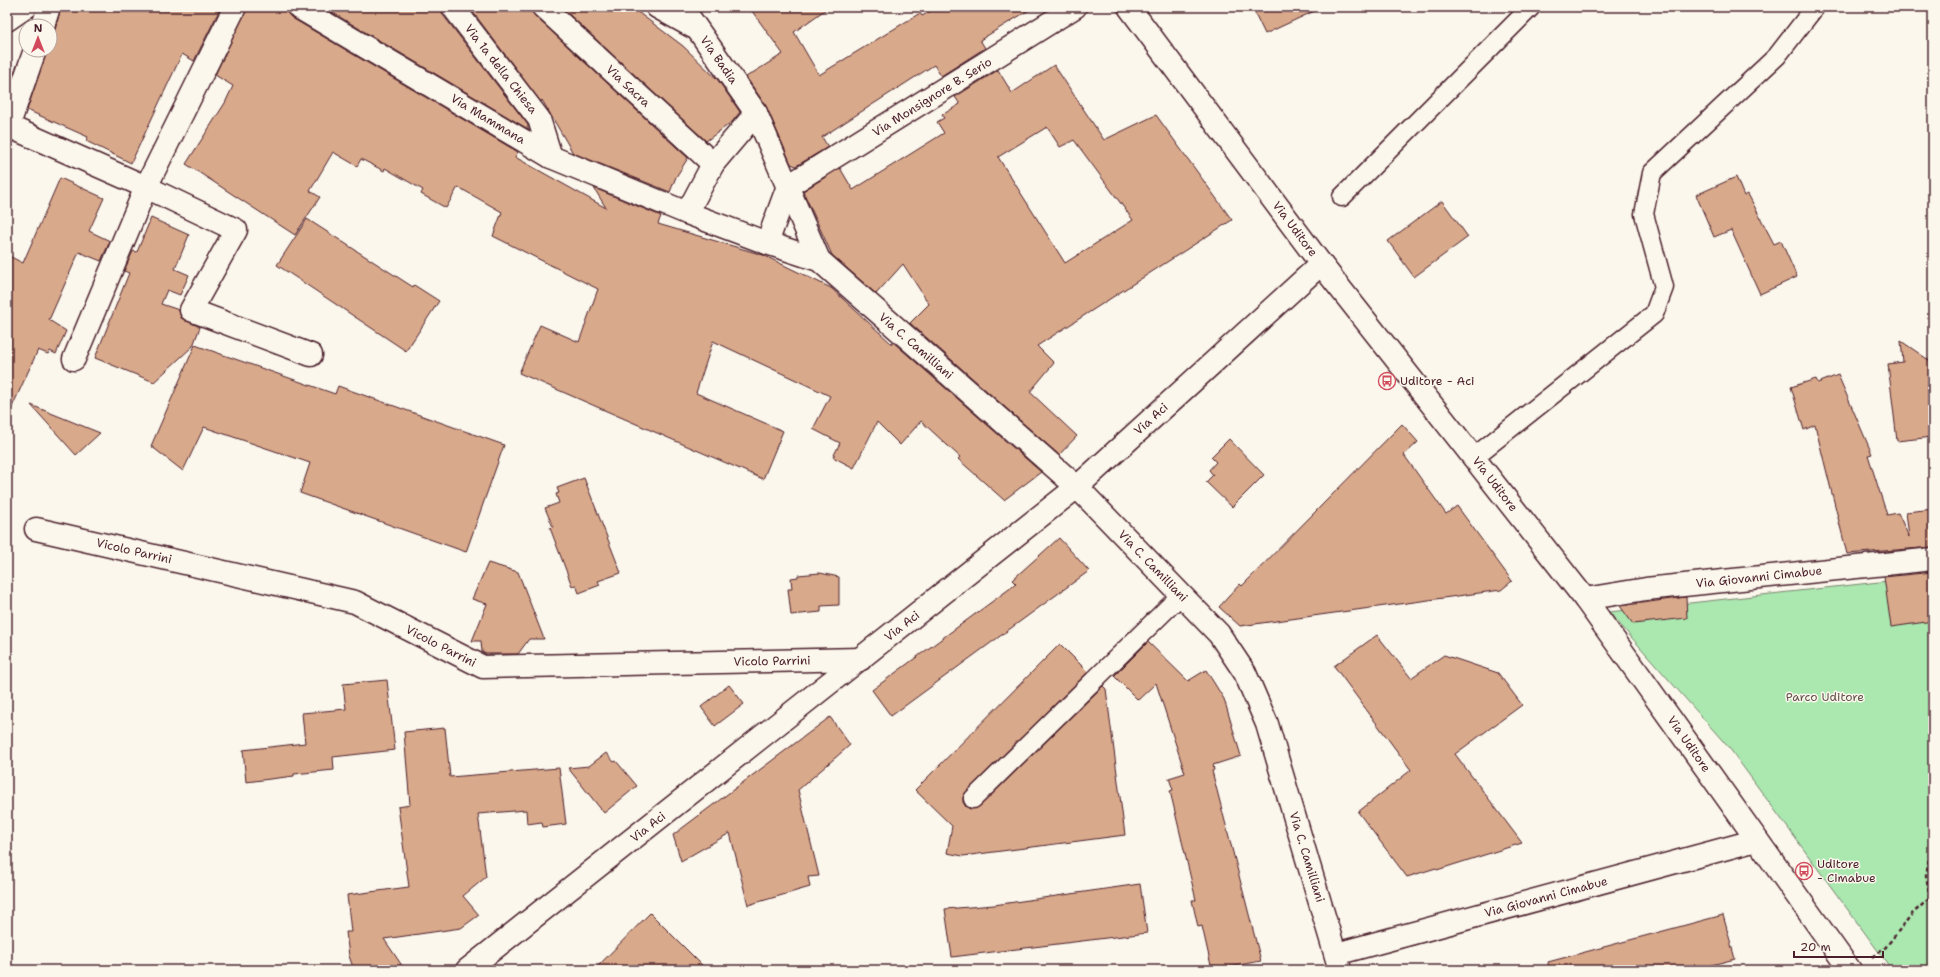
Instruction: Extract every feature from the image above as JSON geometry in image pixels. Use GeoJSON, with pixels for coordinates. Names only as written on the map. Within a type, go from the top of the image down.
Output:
{"type":"FeatureCollection","features":[{"type":"Feature","properties":{"kind":"street"},"geometry":{"type":"LineString","coordinates":[[7,20],[26,7]]}},
{"type":"Feature","properties":{"kind":"street"},"geometry":{"type":"LineString","coordinates":[[46,18],[49,7]]}},
{"type":"Feature","properties":{"kind":"street"},"geometry":{"type":"LineString","coordinates":[[74,359],[146,187],[235,7]]}},
{"type":"Feature","properties":{"kind":"street","name":"Via Mammana"},"geometry":{"type":"LineString","coordinates":[[298,7],[551,157],[687,213],[767,243],[819,260]]}},
{"type":"Feature","properties":{"kind":"street","name":"Via 1a della Chiesa"},"geometry":{"type":"LineString","coordinates":[[453,7],[539,119],[551,157]]}},
{"type":"Feature","properties":{"kind":"street","name":"Via Sacra"},"geometry":{"type":"LineString","coordinates":[[543,7],[713,164]]}},
{"type":"Feature","properties":{"kind":"street"},"geometry":{"type":"LineString","coordinates":[[657,7],[697,30]]}},
{"type":"Feature","properties":{"kind":"street","name":"Via Badia"},"geometry":{"type":"LineString","coordinates":[[682,7],[756,113],[819,260]]}},
{"type":"Feature","properties":{"kind":"street","name":"Via Monsignore B. Serio"},"geometry":{"type":"LineString","coordinates":[[788,186],[1075,7]]}},
{"type":"Feature","properties":{"kind":"street","name":"Via Uditore"},"geometry":{"type":"LineString","coordinates":[[1129,7],[1321,264],[1585,598],[1756,840],[1859,966]]}},
{"type":"Feature","properties":{"kind":"street"},"geometry":{"type":"LineString","coordinates":[[31,58],[8,128],[146,187],[236,230],[191,310],[311,355]]}},
{"type":"Feature","properties":{"kind":"street"},"geometry":{"type":"LineString","coordinates":[[687,213],[713,164],[756,113]]}},
{"type":"Feature","properties":{"kind":"street"},"geometry":{"type":"LineString","coordinates":[[767,243],[788,186]]}},
{"type":"Feature","properties":{"kind":"street","name":"Via C. Camilliani"},"geometry":{"type":"LineString","coordinates":[[819,260],[1077,487],[1219,634],[1246,673],[1267,724],[1338,962]]}},
{"type":"Feature","properties":{"kind":"street","name":"Via Aci"},"geometry":{"type":"LineString","coordinates":[[467,970],[1077,487],[1321,264]]}},
{"type":"Feature","properties":{"kind":"street","name":"Vicolo Parrini"},"geometry":{"type":"LineString","coordinates":[[36,529],[355,602],[483,667],[861,659]]}},
{"type":"Feature","properties":{"kind":"street","name":"Via Giovanni Cimabue"},"geometry":{"type":"LineString","coordinates":[[1585,598],[1646,589],[1933,559]]}},
{"type":"Feature","properties":{"kind":"street","name":"Via Giovanni Cimabue"},"geometry":{"type":"LineString","coordinates":[[1338,962],[1756,840]]}},
{"type":"Feature","properties":{"kind":"lane"},"geometry":{"type":"LineString","coordinates":[[1342,196],[1531,7]]}},
{"type":"Feature","properties":{"kind":"lane"},"geometry":{"type":"LineString","coordinates":[[1474,457],[1654,314],[1664,287],[1644,214],[1652,173],[1777,56],[1815,7]]}},
{"type":"Feature","properties":{"kind":"lane"},"geometry":{"type":"LineString","coordinates":[[973,799],[1180,595]]}},
{"type":"Feature","properties":{"kind":"path"},"geometry":{"type":"LineString","coordinates":[[1859,966],[1885,948],[1912,914],[1931,897],[1926,875],[1933,837]]}},
{"type":"Feature","properties":{"kind":"green space","name":"Parco Uditore"},"geometry":{"type":"Polygon","coordinates":[[[1933,576],[1933,970],[1892,970],[1730,749],[1609,612],[1933,576]]]}},
{"type":"Feature","properties":{"kind":"building"},"geometry":{"type":"Polygon","coordinates":[[[61,7],[221,7],[194,61],[182,54],[131,163],[86,141],[88,137],[27,110],[44,58],[58,58],[58,18],[61,7]]]}},
{"type":"Feature","properties":{"kind":"building"},"geometry":{"type":"Polygon","coordinates":[[[247,7],[286,7],[287,13],[292,18],[518,152],[515,157],[606,208],[594,188],[661,216],[658,224],[763,255],[831,288],[892,344],[893,342],[1041,472],[1004,500],[958,459],[960,457],[921,421],[900,445],[877,422],[854,468],[833,457],[840,443],[813,429],[830,396],[713,341],[696,393],[783,431],[763,479],[519,373],[540,325],[579,342],[598,289],[493,236],[502,212],[458,187],[446,208],[421,194],[423,190],[385,168],[384,171],[361,159],[357,166],[333,152],[310,191],[320,197],[295,235],[186,164],[225,103],[233,86],[215,75],[247,7]]]}},
{"type":"Feature","properties":{"kind":"building"},"geometry":{"type":"Polygon","coordinates":[[[323,7],[441,7],[443,15],[528,125],[528,129],[323,7]]]}},
{"type":"Feature","properties":{"kind":"building"},"geometry":{"type":"Polygon","coordinates":[[[469,7],[531,7],[535,16],[688,158],[676,177],[670,192],[573,153],[542,100],[541,102],[469,7]]]}},
{"type":"Feature","properties":{"kind":"building"},"geometry":{"type":"Polygon","coordinates":[[[561,7],[631,7],[683,46],[718,80],[740,112],[732,122],[706,141],[561,7]]]}},
{"type":"Feature","properties":{"kind":"building"},"geometry":{"type":"Polygon","coordinates":[[[749,7],[829,7],[794,32],[819,75],[920,13],[922,16],[938,7],[1034,7],[980,40],[985,48],[941,76],[934,65],[822,137],[828,147],[796,166],[791,164],[766,106],[746,77],[783,54],[749,7]]]}},
{"type":"Feature","properties":{"kind":"building"},"geometry":{"type":"Polygon","coordinates":[[[1252,7],[1323,7],[1265,34],[1252,7]]]}},
{"type":"Feature","properties":{"kind":"building"},"geometry":{"type":"Polygon","coordinates":[[[1054,65],[1104,140],[1156,115],[1232,220],[1037,346],[1054,363],[1030,392],[1077,436],[1059,455],[910,323],[929,304],[903,264],[876,294],[832,255],[803,191],[840,168],[853,190],[944,133],[937,122],[944,118],[942,115],[960,104],[955,97],[998,70],[1012,93],[1054,65]],[[1047,127],[998,157],[1065,263],[1133,220],[1074,140],[1060,147],[1047,127]]]}},
{"type":"Feature","properties":{"kind":"building"},"geometry":{"type":"Polygon","coordinates":[[[1736,177],[1744,196],[1748,194],[1774,244],[1781,241],[1797,277],[1760,294],[1731,230],[1714,237],[1696,195],[1736,177]]]}},
{"type":"Feature","properties":{"kind":"building"},"geometry":{"type":"Polygon","coordinates":[[[60,178],[104,198],[89,231],[110,241],[101,261],[79,252],[49,320],[66,331],[56,354],[50,351],[48,354],[38,350],[7,418],[7,255],[23,263],[60,178]]]}},
{"type":"Feature","properties":{"kind":"building"},"geometry":{"type":"Polygon","coordinates":[[[1442,201],[1468,237],[1414,277],[1388,241],[1442,201]]]}},
{"type":"Feature","properties":{"kind":"building"},"geometry":{"type":"Polygon","coordinates":[[[151,218],[189,235],[175,269],[189,275],[180,295],[167,290],[161,304],[179,310],[181,318],[200,327],[193,346],[154,382],[95,358],[129,273],[124,271],[133,251],[137,252],[151,218]]]}},
{"type":"Feature","properties":{"kind":"building"},"geometry":{"type":"Polygon","coordinates":[[[307,219],[413,287],[414,285],[439,301],[406,351],[277,265],[307,219]]]}},
{"type":"Feature","properties":{"kind":"building"},"geometry":{"type":"Polygon","coordinates":[[[1901,341],[1933,363],[1933,437],[1897,441],[1888,364],[1903,362],[1901,341]]]}},
{"type":"Feature","properties":{"kind":"building"},"geometry":{"type":"Polygon","coordinates":[[[195,345],[335,394],[338,386],[504,445],[466,552],[300,493],[310,463],[204,427],[183,471],[151,446],[195,345]]]}},
{"type":"Feature","properties":{"kind":"building"},"geometry":{"type":"Polygon","coordinates":[[[1838,375],[1872,454],[1868,455],[1887,515],[1898,513],[1909,537],[1906,512],[1933,509],[1933,547],[1847,554],[1815,425],[1804,430],[1791,387],[1816,379],[1818,383],[1838,375]]]}},
{"type":"Feature","properties":{"kind":"building"},"geometry":{"type":"Polygon","coordinates":[[[31,405],[100,433],[76,455],[31,405]]]}},
{"type":"Feature","properties":{"kind":"building"},"geometry":{"type":"Polygon","coordinates":[[[1402,424],[1418,442],[1404,455],[1446,514],[1457,506],[1512,581],[1501,590],[1240,626],[1219,607],[1240,584],[1242,586],[1402,424]]]}},
{"type":"Feature","properties":{"kind":"building"},"geometry":{"type":"Polygon","coordinates":[[[1229,439],[1264,475],[1232,507],[1206,482],[1213,475],[1209,470],[1216,462],[1211,457],[1229,439]]]}},
{"type":"Feature","properties":{"kind":"building"},"geometry":{"type":"Polygon","coordinates":[[[584,478],[621,573],[598,581],[600,585],[579,593],[576,585],[572,586],[550,528],[553,527],[545,508],[559,503],[556,494],[559,493],[557,488],[584,478]]]}},
{"type":"Feature","properties":{"kind":"building"},"geometry":{"type":"Polygon","coordinates":[[[1059,538],[1089,571],[891,716],[872,690],[1016,584],[1012,580],[1059,538]]]}},
{"type":"Feature","properties":{"kind":"building"},"geometry":{"type":"Polygon","coordinates":[[[488,563],[518,572],[544,639],[529,639],[518,654],[486,654],[482,652],[481,641],[472,641],[487,604],[472,599],[488,563]]]}},
{"type":"Feature","properties":{"kind":"building"},"geometry":{"type":"Polygon","coordinates":[[[1933,572],[1933,621],[1891,627],[1884,577],[1933,572]]]}},
{"type":"Feature","properties":{"kind":"building"},"geometry":{"type":"Polygon","coordinates":[[[820,573],[839,577],[839,605],[821,606],[821,612],[791,615],[788,589],[792,589],[791,578],[798,577],[798,575],[820,573]]]}},
{"type":"Feature","properties":{"kind":"building"},"geometry":{"type":"Polygon","coordinates":[[[1686,597],[1687,618],[1633,624],[1620,606],[1686,597]]]}},
{"type":"Feature","properties":{"kind":"building"},"geometry":{"type":"Polygon","coordinates":[[[1377,635],[1411,678],[1444,655],[1498,673],[1522,705],[1455,754],[1522,843],[1437,870],[1436,868],[1407,877],[1358,812],[1411,770],[1334,666],[1377,635]]]}},
{"type":"Feature","properties":{"kind":"building"},"geometry":{"type":"Polygon","coordinates":[[[1148,642],[1188,681],[1206,670],[1224,699],[1241,756],[1213,765],[1214,770],[1212,771],[1261,961],[1212,970],[1202,926],[1198,927],[1192,900],[1196,900],[1170,791],[1173,790],[1169,778],[1185,773],[1156,683],[1138,700],[1114,676],[1148,642]]]}},
{"type":"Feature","properties":{"kind":"building"},"geometry":{"type":"Polygon","coordinates":[[[1060,644],[1088,672],[966,792],[963,797],[963,802],[966,807],[971,809],[980,806],[1103,686],[1106,689],[1125,835],[963,856],[947,853],[952,826],[915,790],[1060,644]]]}},
{"type":"Feature","properties":{"kind":"building"},"geometry":{"type":"Polygon","coordinates":[[[387,680],[395,750],[333,757],[334,770],[294,774],[294,776],[246,782],[243,750],[305,743],[302,713],[346,709],[343,684],[387,680]]]}},
{"type":"Feature","properties":{"kind":"building"},"geometry":{"type":"Polygon","coordinates":[[[729,685],[744,704],[715,726],[701,707],[729,685]]]}},
{"type":"Feature","properties":{"kind":"building"},"geometry":{"type":"Polygon","coordinates":[[[830,717],[850,745],[798,790],[819,876],[808,877],[810,887],[748,905],[730,833],[681,861],[673,835],[830,717]]]}},
{"type":"Feature","properties":{"kind":"building"},"geometry":{"type":"Polygon","coordinates":[[[445,728],[450,777],[559,768],[566,824],[543,827],[542,822],[527,824],[526,810],[478,814],[486,877],[463,896],[479,915],[461,928],[384,939],[405,970],[354,970],[349,956],[346,932],[351,932],[347,895],[409,887],[398,807],[410,805],[404,732],[445,728]]]}},
{"type":"Feature","properties":{"kind":"building"},"geometry":{"type":"Polygon","coordinates":[[[606,753],[614,762],[616,761],[637,786],[604,813],[568,768],[589,766],[606,753]]]}},
{"type":"Feature","properties":{"kind":"building"},"geometry":{"type":"Polygon","coordinates":[[[1140,884],[1147,933],[952,957],[945,909],[994,905],[1140,884]]]}},
{"type":"Feature","properties":{"kind":"building"},"geometry":{"type":"Polygon","coordinates":[[[650,913],[707,970],[594,970],[650,913]]]}},
{"type":"Feature","properties":{"kind":"building"},"geometry":{"type":"Polygon","coordinates":[[[1723,915],[1735,959],[1692,970],[1549,970],[1548,962],[1723,915]]]}},
{"type":"Feature","properties":{"kind":"place","name":"Uditore - Aci"},"geometry":{"type":"Point","coordinates":[1387,381]}},
{"type":"Feature","properties":{"kind":"place","name":"Uditore - Cimabue"},"geometry":{"type":"Point","coordinates":[1804,871]}}]}
